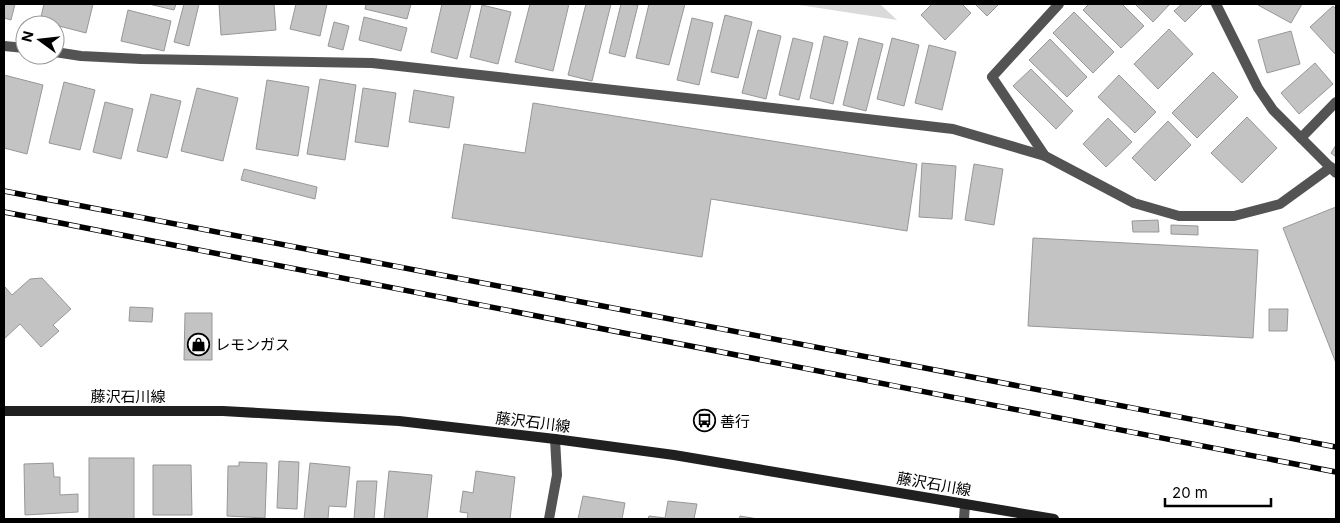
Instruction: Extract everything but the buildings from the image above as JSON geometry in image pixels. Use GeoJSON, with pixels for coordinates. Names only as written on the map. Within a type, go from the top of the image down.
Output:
{"type":"FeatureCollection","features":[{"type":"Feature","properties":{"kind":"street"},"geometry":{"type":"LineString","coordinates":[[1045,156],[992,77],[1058,4]]}},
{"type":"Feature","properties":{"kind":"street"},"geometry":{"type":"LineString","coordinates":[[65,54],[141,60],[382,64],[953,129],[1045,156],[1134,203],[1179,216],[1234,216],[1280,204],[1333,170],[1273,110],[1258,88],[1216,4]]}},
{"type":"Feature","properties":{"kind":"street"},"geometry":{"type":"LineString","coordinates":[[1301,138],[1336,102]]}},
{"type":"Feature","properties":{"kind":"street","name":"藤沢石川線"},"geometry":{"type":"LineString","coordinates":[[4,411],[223,411],[400,421],[555,439],[684,457],[1054,519]]}},
{"type":"Feature","properties":{"kind":"street"},"geometry":{"type":"LineString","coordinates":[[548,519],[557,475],[555,439]]}},
{"type":"Feature","properties":{"kind":"street"},"geometry":{"type":"LineString","coordinates":[[964,519],[966,504]]}},
{"type":"Feature","properties":{"kind":"shaded area"},"geometry":{"type":"Polygon","coordinates":[[[793,4],[880,4],[897,20],[793,4]]]}},
{"type":"Feature","properties":{"kind":"railway"},"geometry":{"type":"LineString","coordinates":[[4,191],[1336,447]]}},
{"type":"Feature","properties":{"kind":"railway"},"geometry":{"type":"LineString","coordinates":[[4,212],[1336,472]]}},
{"type":"Feature","properties":{"kind":"place","name":"レモンガス"},"geometry":{"type":"Point","coordinates":[199,344]}},
{"type":"Feature","properties":{"kind":"place","name":"善行"},"geometry":{"type":"Point","coordinates":[704,421]}}]}
